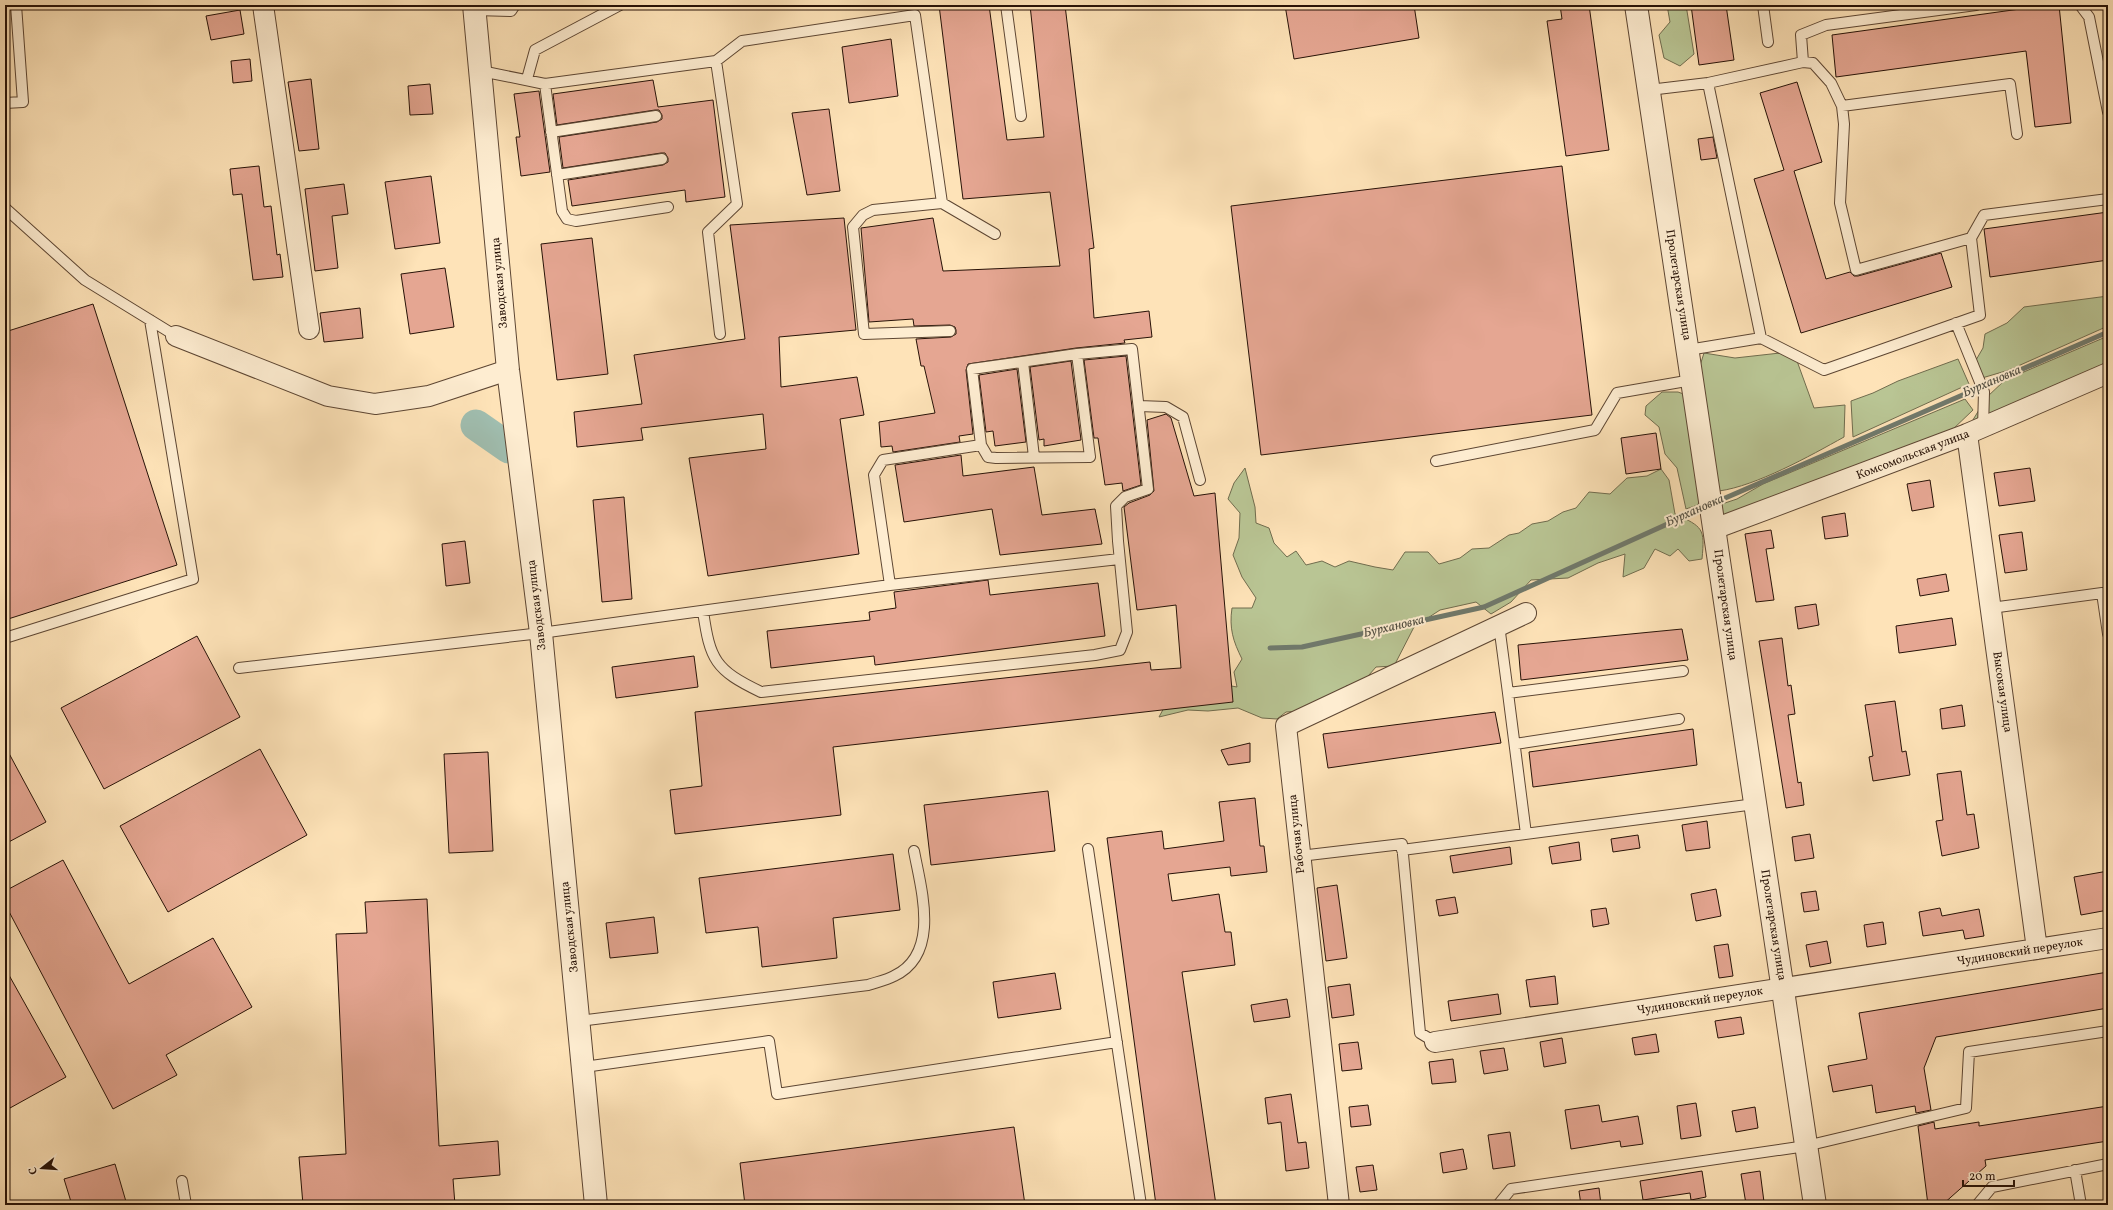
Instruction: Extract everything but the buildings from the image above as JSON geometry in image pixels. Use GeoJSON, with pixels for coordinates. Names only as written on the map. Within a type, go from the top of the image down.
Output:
{"type":"FeatureCollection","features":[{"type":"Feature","properties":{"kind":"street"},"geometry":{"type":"LineString","coordinates":[[263,5],[309,328]]}},
{"type":"Feature","properties":{"kind":"street","name":"Пролетарская улица"},"geometry":{"type":"LineString","coordinates":[[1636,5],[1815,1205]]}},
{"type":"Feature","properties":{"kind":"street","name":"Заводская улица"},"geometry":{"type":"LineString","coordinates":[[475,8],[508,370],[541,633],[584,1066],[596,1205]]}},
{"type":"Feature","properties":{"kind":"street"},"geometry":{"type":"LineString","coordinates":[[176,336],[328,396],[375,404],[429,396],[508,370]]}},
{"type":"Feature","properties":{"kind":"street","name":"Комсомольская улица"},"geometry":{"type":"LineString","coordinates":[[1712,512],[1975,431],[2108,373]]}},
{"type":"Feature","properties":{"kind":"street","name":"Высокая улица"},"geometry":{"type":"LineString","coordinates":[[1975,431],[1991,608],[2037,949]]}},
{"type":"Feature","properties":{"kind":"street","name":"Рабочая улица"},"geometry":{"type":"LineString","coordinates":[[1339,1205],[1286,726],[1526,613]]}},
{"type":"Feature","properties":{"kind":"street","name":"Чудиновский переулок"},"geometry":{"type":"LineString","coordinates":[[1434,1042],[2108,938]]}},
{"type":"Feature","properties":{"kind":"lane"},"geometry":{"type":"LineString","coordinates":[[5,103],[23,102],[16,5]]}},
{"type":"Feature","properties":{"kind":"lane"},"geometry":{"type":"LineString","coordinates":[[475,8],[511,11],[515,5]]}},
{"type":"Feature","properties":{"kind":"lane"},"geometry":{"type":"LineString","coordinates":[[527,79],[535,50],[620,5]]}},
{"type":"Feature","properties":{"kind":"lane"},"geometry":{"type":"LineString","coordinates":[[1006,5],[1021,116]]}},
{"type":"Feature","properties":{"kind":"lane"},"geometry":{"type":"LineString","coordinates":[[1763,5],[1768,42]]}},
{"type":"Feature","properties":{"kind":"lane"},"geometry":{"type":"LineString","coordinates":[[1803,62],[1801,35],[1826,25],[1976,5]]}},
{"type":"Feature","properties":{"kind":"lane"},"geometry":{"type":"LineString","coordinates":[[2080,5],[2089,17],[2108,112]]}},
{"type":"Feature","properties":{"kind":"lane"},"geometry":{"type":"LineString","coordinates":[[481,71],[527,79],[545,84],[716,61],[742,41],[915,15],[942,203]]}},
{"type":"Feature","properties":{"kind":"lane"},"geometry":{"type":"LineString","coordinates":[[716,61],[737,204],[708,232],[720,334]]}},
{"type":"Feature","properties":{"kind":"lane"},"geometry":{"type":"LineString","coordinates":[[1649,90],[1708,83],[1803,62],[1813,63],[1830,83],[1842,106],[1844,124],[1840,203],[1856,270],[1970,238]]}},
{"type":"Feature","properties":{"kind":"lane"},"geometry":{"type":"LineString","coordinates":[[1708,83],[1761,338]]}},
{"type":"Feature","properties":{"kind":"lane"},"geometry":{"type":"LineString","coordinates":[[545,84],[562,211],[567,219],[576,221],[668,207]]}},
{"type":"Feature","properties":{"kind":"lane"},"geometry":{"type":"LineString","coordinates":[[1842,106],[2010,84],[2017,134]]}},
{"type":"Feature","properties":{"kind":"lane"},"geometry":{"type":"LineString","coordinates":[[551,132],[656,116]]}},
{"type":"Feature","properties":{"kind":"lane"},"geometry":{"type":"LineString","coordinates":[[557,175],[662,159]]}},
{"type":"Feature","properties":{"kind":"lane"},"geometry":{"type":"LineString","coordinates":[[1688,350],[1761,338],[1824,370],[1980,315],[1970,238],[1984,215],[2108,199]]}},
{"type":"Feature","properties":{"kind":"lane"},"geometry":{"type":"LineString","coordinates":[[950,331],[864,334],[853,227],[863,216],[873,210],[942,203],[995,234]]}},
{"type":"Feature","properties":{"kind":"lane"},"geometry":{"type":"LineString","coordinates":[[5,208],[85,280],[176,336]]}},
{"type":"Feature","properties":{"kind":"lane"},"geometry":{"type":"LineString","coordinates":[[5,638],[193,579],[150,320]]}},
{"type":"Feature","properties":{"kind":"lane"},"geometry":{"type":"LineString","coordinates":[[1956,323],[1984,392],[1975,431]]}},
{"type":"Feature","properties":{"kind":"lane"},"geometry":{"type":"LineString","coordinates":[[703,611],[707,643],[721,668],[741,682],[761,692],[1095,656],[1120,650],[1127,632],[1119,559],[1116,506],[1125,497],[1148,489],[1132,349],[1077,354],[972,369],[981,445],[988,457],[1090,457],[1077,354]]}},
{"type":"Feature","properties":{"kind":"lane"},"geometry":{"type":"LineString","coordinates":[[1023,362],[1034,457]]}},
{"type":"Feature","properties":{"kind":"lane"},"geometry":{"type":"LineString","coordinates":[[1436,461],[1595,430],[1617,393],[1692,380]]}},
{"type":"Feature","properties":{"kind":"lane"},"geometry":{"type":"LineString","coordinates":[[1139,406],[1166,407],[1183,417],[1200,480]]}},
{"type":"Feature","properties":{"kind":"lane"},"geometry":{"type":"LineString","coordinates":[[890,585],[874,475],[876,469],[883,460],[891,458],[981,445]]}},
{"type":"Feature","properties":{"kind":"lane"},"geometry":{"type":"LineString","coordinates":[[239,668],[541,633],[890,585],[1119,559]]}},
{"type":"Feature","properties":{"kind":"lane"},"geometry":{"type":"LineString","coordinates":[[1991,608],[2102,594],[2108,634]]}},
{"type":"Feature","properties":{"kind":"lane"},"geometry":{"type":"LineString","coordinates":[[1499,625],[1526,834]]}},
{"type":"Feature","properties":{"kind":"lane"},"geometry":{"type":"LineString","coordinates":[[1508,693],[1683,671]]}},
{"type":"Feature","properties":{"kind":"lane"},"geometry":{"type":"LineString","coordinates":[[1515,744],[1678,719]]}},
{"type":"Feature","properties":{"kind":"lane"},"geometry":{"type":"LineString","coordinates":[[1402,850],[1755,804]]}},
{"type":"Feature","properties":{"kind":"lane"},"geometry":{"type":"LineString","coordinates":[[1300,856],[1402,844],[1420,1033],[1434,1042]]}},
{"type":"Feature","properties":{"kind":"lane"},"geometry":{"type":"LineString","coordinates":[[1088,849],[1141,1205]]}},
{"type":"Feature","properties":{"kind":"lane"},"geometry":{"type":"LineString","coordinates":[[579,1021],[868,984],[895,976],[914,961],[923,939],[924,905],[914,851]]}},
{"type":"Feature","properties":{"kind":"lane"},"geometry":{"type":"LineString","coordinates":[[1498,1205],[1511,1189],[1806,1146],[1966,1108],[1969,1052],[2108,1031]]}},
{"type":"Feature","properties":{"kind":"lane"},"geometry":{"type":"LineString","coordinates":[[584,1066],[769,1041],[777,1094],[1117,1042]]}},
{"type":"Feature","properties":{"kind":"lane"},"geometry":{"type":"LineString","coordinates":[[1977,1205],[1992,1187],[2108,1164]]}},
{"type":"Feature","properties":{"kind":"lane"},"geometry":{"type":"LineString","coordinates":[[2075,1170],[2081,1205]]}},
{"type":"Feature","properties":{"kind":"lane"},"geometry":{"type":"LineString","coordinates":[[182,1181],[186,1205]]}},
{"type":"Feature","properties":{"kind":"green space"},"geometry":{"type":"Polygon","coordinates":[[[1667,5],[1686,5],[1694,54],[1680,66],[1664,58],[1659,35],[1670,22],[1667,5]]]}},
{"type":"Feature","properties":{"kind":"green space"},"geometry":{"type":"Polygon","coordinates":[[[2108,296],[2108,326],[2009,370],[1982,378],[1976,360],[1983,348],[1985,334],[2007,323],[2024,307],[2108,296]]]}},
{"type":"Feature","properties":{"kind":"green space"},"geometry":{"type":"Polygon","coordinates":[[[2108,336],[2108,374],[1971,423],[1987,397],[2005,380],[2108,336]]]}},
{"type":"Feature","properties":{"kind":"green space"},"geometry":{"type":"Polygon","coordinates":[[[1704,353],[1735,358],[1780,353],[1797,361],[1814,408],[1845,405],[1844,437],[1766,477],[1734,488],[1719,491],[1698,372],[1704,353]]]}},
{"type":"Feature","properties":{"kind":"green space"},"geometry":{"type":"Polygon","coordinates":[[[1958,359],[1969,384],[1853,437],[1851,401],[1873,393],[1898,381],[1958,359]]]}},
{"type":"Feature","properties":{"kind":"green space"},"geometry":{"type":"Polygon","coordinates":[[[1662,392],[1678,392],[1689,396],[1701,493],[1698,505],[1686,509],[1677,468],[1665,454],[1659,427],[1645,415],[1646,406],[1662,392]]]}},
{"type":"Feature","properties":{"kind":"green space"},"geometry":{"type":"Polygon","coordinates":[[[1965,399],[1973,410],[1951,431],[1718,521],[1716,506],[1737,499],[1763,484],[1965,399]]]}},
{"type":"Feature","properties":{"kind":"green space"},"geometry":{"type":"Polygon","coordinates":[[[1245,468],[1255,507],[1256,523],[1269,528],[1274,543],[1287,557],[1296,551],[1306,565],[1322,561],[1335,567],[1349,561],[1393,570],[1405,552],[1428,552],[1439,564],[1460,558],[1472,549],[1489,548],[1509,535],[1519,533],[1532,524],[1548,521],[1563,512],[1576,508],[1589,492],[1610,494],[1627,478],[1647,476],[1661,469],[1669,480],[1675,514],[1691,522],[1700,530],[1703,541],[1702,559],[1689,561],[1678,549],[1670,556],[1655,549],[1644,568],[1623,577],[1625,554],[1598,563],[1568,578],[1531,580],[1511,602],[1491,614],[1476,602],[1440,610],[1414,627],[1394,666],[1376,667],[1362,683],[1346,686],[1334,699],[1303,711],[1286,712],[1277,719],[1262,718],[1238,708],[1208,711],[1188,710],[1159,717],[1173,691],[1215,683],[1237,687],[1234,672],[1242,659],[1232,634],[1232,608],[1252,608],[1256,598],[1242,577],[1233,555],[1239,538],[1240,513],[1228,499],[1234,483],[1245,468]]]}},
{"type":"Feature","properties":{"kind":"waterway","name":"Бурхановка"},"geometry":{"type":"LineString","coordinates":[[1716,502],[2108,332]]}},
{"type":"Feature","properties":{"kind":"waterway","name":"Бурхановка"},"geometry":{"type":"LineString","coordinates":[[476,425],[509,448]]}},
{"type":"Feature","properties":{"kind":"waterway","name":"Бурхановка"},"geometry":{"type":"LineString","coordinates":[[1270,648],[1302,647],[1484,607],[1705,507]]}},
{"type":"Feature","properties":{"kind":"railway"},"geometry":{"type":"LineString","coordinates":[[5,1191],[12,1205]]}}]}
